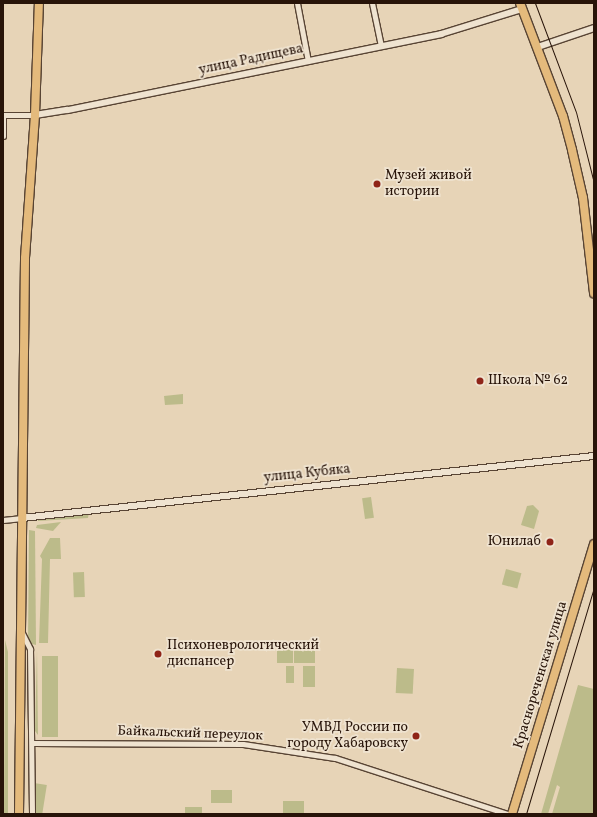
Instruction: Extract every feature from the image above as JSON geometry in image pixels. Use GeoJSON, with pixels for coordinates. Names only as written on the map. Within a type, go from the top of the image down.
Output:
{"type":"FeatureCollection","features":[{"type":"Feature","properties":{"kind":"main road"},"geometry":{"type":"LineString","coordinates":[[19,814],[25,258],[35,115],[39,3]]}},
{"type":"Feature","properties":{"kind":"main road"},"geometry":{"type":"LineString","coordinates":[[521,6],[538,47],[562,116],[578,175],[594,293]]}},
{"type":"Feature","properties":{"kind":"main road","name":"Краснореченская улица"},"geometry":{"type":"LineString","coordinates":[[512,814],[594,544]]}},
{"type":"Feature","properties":{"kind":"street"},"geometry":{"type":"LineString","coordinates":[[297,3],[308,61]]}},
{"type":"Feature","properties":{"kind":"street"},"geometry":{"type":"LineString","coordinates":[[372,3],[381,46]]}},
{"type":"Feature","properties":{"kind":"street","name":"улица Радищева"},"geometry":{"type":"LineString","coordinates":[[3,136],[3,115],[35,115],[68,110],[441,34],[521,6]]}},
{"type":"Feature","properties":{"kind":"street"},"geometry":{"type":"LineString","coordinates":[[538,47],[594,28]]}},
{"type":"Feature","properties":{"kind":"street","name":"улица Кубяка"},"geometry":{"type":"LineString","coordinates":[[22,518],[594,456]]}},
{"type":"Feature","properties":{"kind":"street"},"geometry":{"type":"LineString","coordinates":[[3,520],[22,518]]}},
{"type":"Feature","properties":{"kind":"street"},"geometry":{"type":"LineString","coordinates":[[20,629],[30,649],[32,814]]}},
{"type":"Feature","properties":{"kind":"street","name":"Байкальский переулок"},"geometry":{"type":"LineString","coordinates":[[32,743],[243,744],[328,757],[507,814]]}},
{"type":"Feature","properties":{"kind":"shaded area"},"geometry":{"type":"Polygon","coordinates":[[[183,394],[183,404],[165,405],[164,396],[183,394]]]}},
{"type":"Feature","properties":{"kind":"shaded area"},"geometry":{"type":"Polygon","coordinates":[[[371,497],[374,518],[365,519],[362,498],[371,497]]]}},
{"type":"Feature","properties":{"kind":"shaded area"},"geometry":{"type":"Polygon","coordinates":[[[533,505],[539,511],[534,529],[521,525],[527,506],[533,505]]]}},
{"type":"Feature","properties":{"kind":"shaded area"},"geometry":{"type":"Polygon","coordinates":[[[89,512],[88,518],[38,521],[38,519],[89,512]]]}},
{"type":"Feature","properties":{"kind":"shaded area"},"geometry":{"type":"Polygon","coordinates":[[[61,522],[53,531],[36,528],[37,525],[61,522]]]}},
{"type":"Feature","properties":{"kind":"shaded area"},"geometry":{"type":"Polygon","coordinates":[[[29,530],[35,531],[36,645],[28,643],[29,530]]]}},
{"type":"Feature","properties":{"kind":"shaded area"},"geometry":{"type":"Polygon","coordinates":[[[50,538],[60,538],[61,559],[50,559],[48,643],[39,643],[42,559],[40,556],[50,538]]]}},
{"type":"Feature","properties":{"kind":"shaded area"},"geometry":{"type":"Polygon","coordinates":[[[506,569],[521,573],[517,589],[502,584],[506,569]]]}},
{"type":"Feature","properties":{"kind":"shaded area"},"geometry":{"type":"Polygon","coordinates":[[[73,572],[84,572],[85,597],[74,597],[73,572]]]}},
{"type":"Feature","properties":{"kind":"shaded area"},"geometry":{"type":"Polygon","coordinates":[[[5,640],[8,652],[8,814],[4,814],[5,640]]]}},
{"type":"Feature","properties":{"kind":"shaded area"},"geometry":{"type":"Polygon","coordinates":[[[277,649],[293,649],[293,663],[277,663],[277,649]]]}},
{"type":"Feature","properties":{"kind":"shaded area"},"geometry":{"type":"Polygon","coordinates":[[[294,649],[315,649],[315,663],[294,663],[294,649]]]}},
{"type":"Feature","properties":{"kind":"shaded area"},"geometry":{"type":"Polygon","coordinates":[[[37,650],[38,735],[35,731],[37,650]]]}},
{"type":"Feature","properties":{"kind":"shaded area"},"geometry":{"type":"Polygon","coordinates":[[[42,656],[58,656],[58,737],[42,737],[42,656]]]}},
{"type":"Feature","properties":{"kind":"shaded area"},"geometry":{"type":"Polygon","coordinates":[[[286,666],[294,666],[294,683],[286,683],[286,666]]]}},
{"type":"Feature","properties":{"kind":"shaded area"},"geometry":{"type":"Polygon","coordinates":[[[303,666],[315,666],[315,687],[303,687],[303,666]]]}},
{"type":"Feature","properties":{"kind":"shaded area"},"geometry":{"type":"Polygon","coordinates":[[[397,668],[414,669],[413,694],[396,693],[397,668]]]}},
{"type":"Feature","properties":{"kind":"shaded area"},"geometry":{"type":"Polygon","coordinates":[[[578,685],[594,689],[594,814],[552,814],[560,787],[557,785],[548,814],[541,814],[578,685]]]}},
{"type":"Feature","properties":{"kind":"shaded area"},"geometry":{"type":"Polygon","coordinates":[[[34,783],[47,785],[42,814],[29,814],[34,783]]]}},
{"type":"Feature","properties":{"kind":"shaded area"},"geometry":{"type":"Polygon","coordinates":[[[211,790],[232,790],[232,803],[211,803],[211,790]]]}},
{"type":"Feature","properties":{"kind":"shaded area"},"geometry":{"type":"Polygon","coordinates":[[[283,801],[304,801],[304,814],[283,814],[283,801]]]}},
{"type":"Feature","properties":{"kind":"shaded area"},"geometry":{"type":"Polygon","coordinates":[[[185,807],[202,807],[202,814],[185,814],[185,807]]]}},
{"type":"Feature","properties":{"kind":"tram line"},"geometry":{"type":"LineString","coordinates":[[535,3],[576,112],[594,183]]}},
{"type":"Feature","properties":{"kind":"tram line"},"geometry":{"type":"LineString","coordinates":[[526,814],[594,588]]}},
{"type":"Feature","properties":{"kind":"place","name":"Музей живой истории"},"geometry":{"type":"Point","coordinates":[377,184]}},
{"type":"Feature","properties":{"kind":"place","name":"Школа № 62"},"geometry":{"type":"Point","coordinates":[480,381]}},
{"type":"Feature","properties":{"kind":"place","name":"Юнилаб"},"geometry":{"type":"Point","coordinates":[550,542]}},
{"type":"Feature","properties":{"kind":"place","name":"Психоневрологический диспансер"},"geometry":{"type":"Point","coordinates":[158,654]}},
{"type":"Feature","properties":{"kind":"place","name":"УМВД России по городу Хабаровску"},"geometry":{"type":"Point","coordinates":[416,736]}}]}
